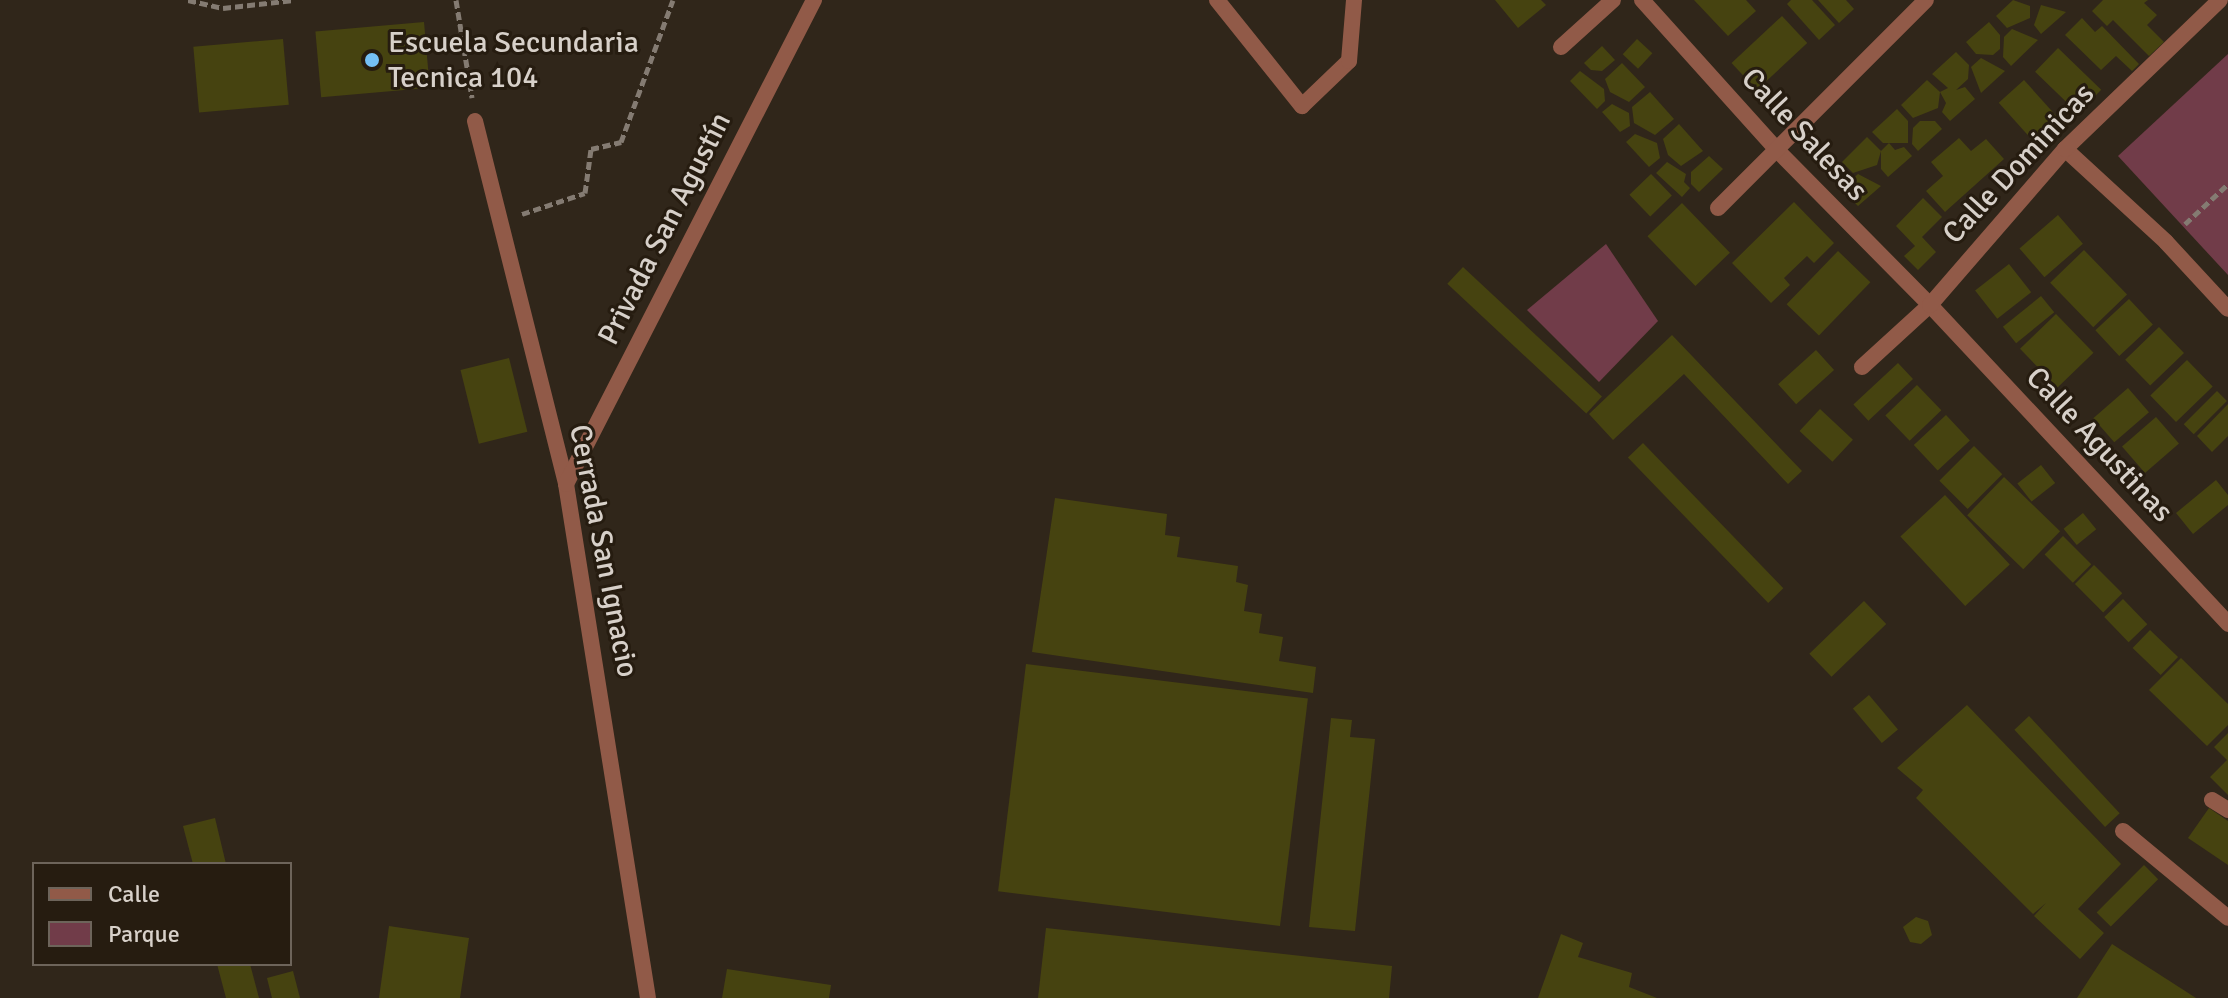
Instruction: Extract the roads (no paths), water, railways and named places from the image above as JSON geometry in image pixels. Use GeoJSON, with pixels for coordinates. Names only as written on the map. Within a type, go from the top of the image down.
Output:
{"type":"FeatureCollection","features":[{"type":"Feature","properties":{"kind":"street","name":"Privada San Agustín"},"geometry":{"type":"LineString","coordinates":[[566,484],[814,0]]}},
{"type":"Feature","properties":{"kind":"street"},"geometry":{"type":"LineString","coordinates":[[1217,0],[1302,106],[1349,61],[1354,0]]}},
{"type":"Feature","properties":{"kind":"street"},"geometry":{"type":"LineString","coordinates":[[1561,47],[1613,0]]}},
{"type":"Feature","properties":{"kind":"street","name":"Calle Salesas"},"geometry":{"type":"LineString","coordinates":[[1642,0],[1777,150],[1930,305]]}},
{"type":"Feature","properties":{"kind":"street"},"geometry":{"type":"LineString","coordinates":[[1718,208],[1926,0]]}},
{"type":"Feature","properties":{"kind":"street","name":"Calle Dominicas"},"geometry":{"type":"LineString","coordinates":[[1862,367],[1930,305],[2065,149],[2220,0]]}},
{"type":"Feature","properties":{"kind":"street","name":"Cerrada San Ignacio"},"geometry":{"type":"LineString","coordinates":[[475,121],[566,484],[648,998]]}},
{"type":"Feature","properties":{"kind":"street"},"geometry":{"type":"LineString","coordinates":[[2065,149],[2166,242],[2228,309]]}},
{"type":"Feature","properties":{"kind":"street","name":"Calle Agustinas"},"geometry":{"type":"LineString","coordinates":[[1930,305],[2228,624]]}},
{"type":"Feature","properties":{"kind":"street"},"geometry":{"type":"LineString","coordinates":[[2212,800],[2228,810]]}},
{"type":"Feature","properties":{"kind":"street"},"geometry":{"type":"LineString","coordinates":[[2123,831],[2228,918]]}},
{"type":"Feature","properties":{"kind":"place","name":"Escuela Secundaria Tecnica 104"},"geometry":{"type":"Point","coordinates":[372,60]}}]}
